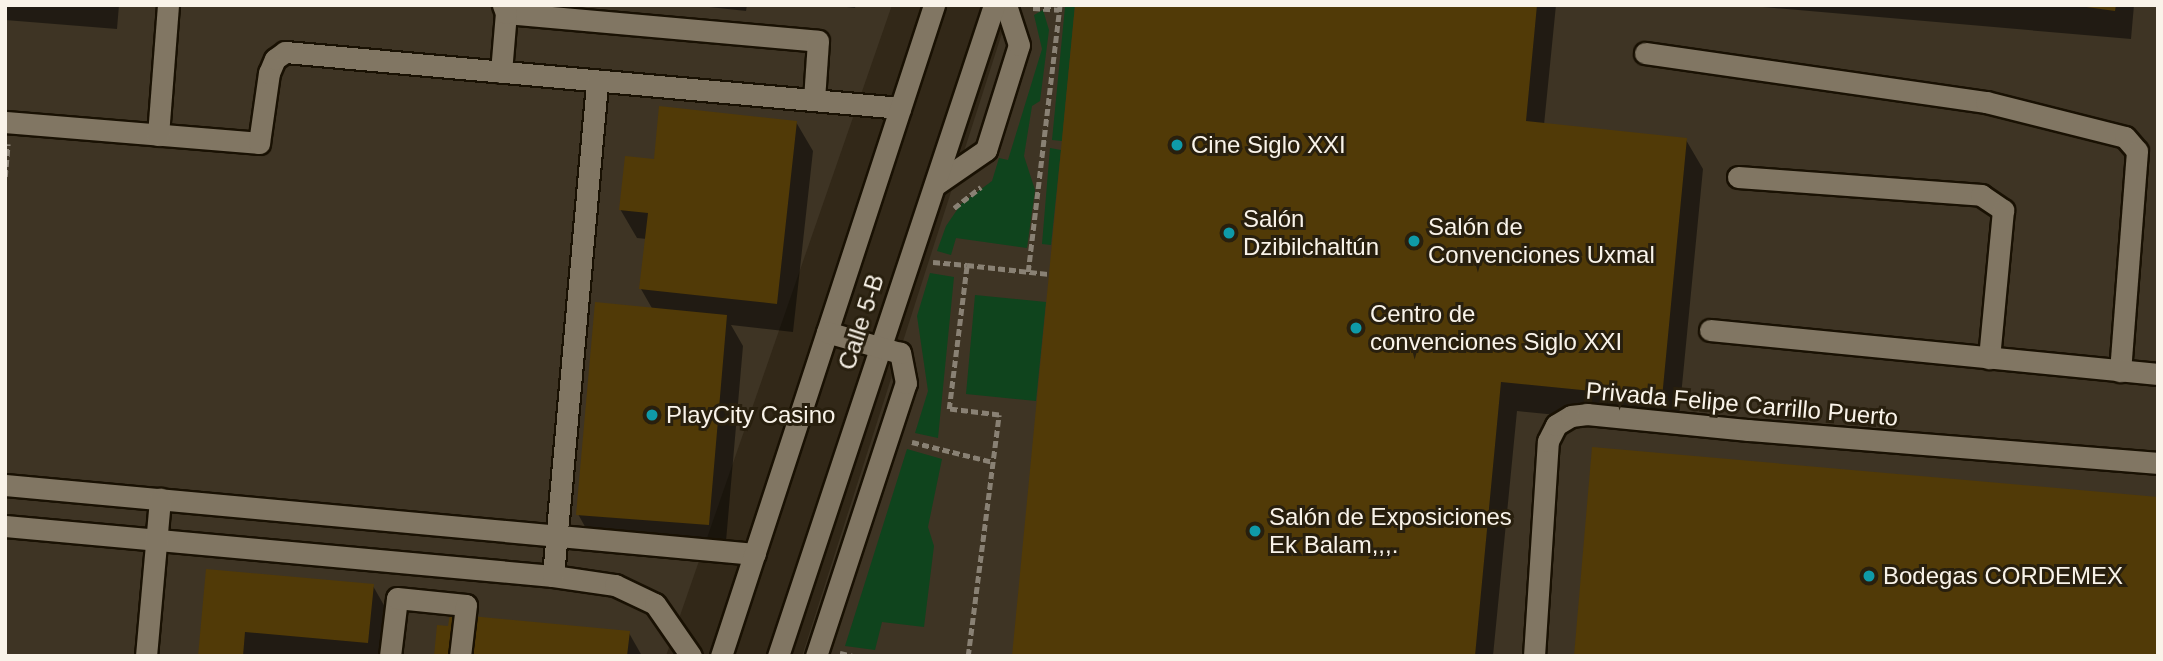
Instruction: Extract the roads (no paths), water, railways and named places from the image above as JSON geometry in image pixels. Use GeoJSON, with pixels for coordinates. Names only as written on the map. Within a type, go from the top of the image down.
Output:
{"type":"FeatureCollection","features":[{"type":"Feature","properties":{"kind":"street"},"geometry":{"type":"LineString","coordinates":[[158,135],[168,5]]}},
{"type":"Feature","properties":{"kind":"street","name":"Calle 5-B"},"geometry":{"type":"LineString","coordinates":[[722,656],[934,5]]}},
{"type":"Feature","properties":{"kind":"street","name":"Calle 5-B"},"geometry":{"type":"LineString","coordinates":[[778,656],[994,5]]}},
{"type":"Feature","properties":{"kind":"street"},"geometry":{"type":"LineString","coordinates":[[935,185],[986,150],[1020,45],[1016,6]]}},
{"type":"Feature","properties":{"kind":"street"},"geometry":{"type":"LineString","coordinates":[[501,72],[505,9],[818,41],[814,100]]}},
{"type":"Feature","properties":{"kind":"street"},"geometry":{"type":"LineString","coordinates":[[5,122],[260,143],[268,73],[275,59],[285,52],[900,108]]}},
{"type":"Feature","properties":{"kind":"street"},"geometry":{"type":"LineString","coordinates":[[1646,53],[1986,102],[2124,137],[2137,151],[2120,372]]}},
{"type":"Feature","properties":{"kind":"street"},"geometry":{"type":"LineString","coordinates":[[553,576],[597,81]]}},
{"type":"Feature","properties":{"kind":"street"},"geometry":{"type":"LineString","coordinates":[[1738,177],[1981,195],[2003,210],[1989,358]]}},
{"type":"Feature","properties":{"kind":"street"},"geometry":{"type":"LineString","coordinates":[[1710,330],[2158,374]]}},
{"type":"Feature","properties":{"kind":"street"},"geometry":{"type":"LineString","coordinates":[[816,656],[906,383],[900,353],[827,332]]}},
{"type":"Feature","properties":{"kind":"street","name":"Privada Felipe Carrillo Puerto"},"geometry":{"type":"LineString","coordinates":[[1534,656],[1548,441],[1556,425],[1571,416],[1587,414],[1748,430],[2158,463]]}},
{"type":"Feature","properties":{"kind":"street"},"geometry":{"type":"LineString","coordinates":[[5,485],[755,554]]}},
{"type":"Feature","properties":{"kind":"street"},"geometry":{"type":"LineString","coordinates":[[146,656],[160,499]]}},
{"type":"Feature","properties":{"kind":"street"},"geometry":{"type":"LineString","coordinates":[[5,526],[553,576],[615,585],[655,604],[691,656]]}},
{"type":"Feature","properties":{"kind":"street"},"geometry":{"type":"LineString","coordinates":[[454,604],[459,567]]}},
{"type":"Feature","properties":{"kind":"street"},"geometry":{"type":"LineString","coordinates":[[390,656],[397,598],[466,605],[460,656]]}},
{"type":"Feature","properties":{"kind":"place","name":"Cine Siglo XXI"},"geometry":{"type":"Point","coordinates":[1177,145]}},
{"type":"Feature","properties":{"kind":"place","name":"Salón Dzibilchaltún"},"geometry":{"type":"Point","coordinates":[1229,233]}},
{"type":"Feature","properties":{"kind":"place","name":"Salón de Convenciones Uxmal"},"geometry":{"type":"Point","coordinates":[1414,241]}},
{"type":"Feature","properties":{"kind":"place","name":"Centro de convenciones Siglo XXI"},"geometry":{"type":"Point","coordinates":[1356,328]}},
{"type":"Feature","properties":{"kind":"place","name":"PlayCity Casino"},"geometry":{"type":"Point","coordinates":[652,415]}},
{"type":"Feature","properties":{"kind":"place","name":"Salón de Exposiciones Ek Balam,,,."},"geometry":{"type":"Point","coordinates":[1255,531]}},
{"type":"Feature","properties":{"kind":"place","name":"Bodegas CORDEMEX"},"geometry":{"type":"Point","coordinates":[1869,576]}}]}
